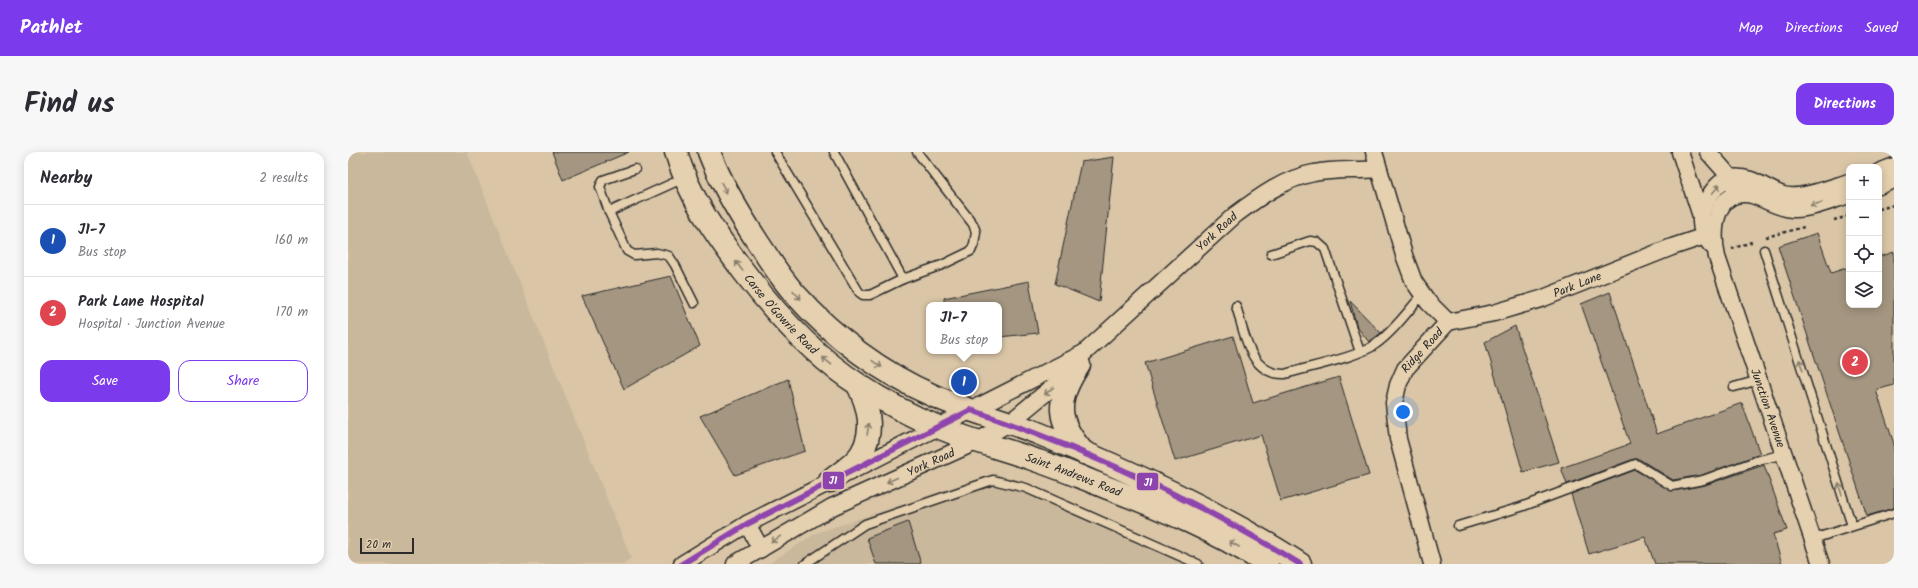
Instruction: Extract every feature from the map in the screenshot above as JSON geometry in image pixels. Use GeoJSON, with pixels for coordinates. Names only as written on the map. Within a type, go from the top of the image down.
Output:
{"type":"FeatureCollection","features":[{"type":"Feature","properties":{"kind":"main road","name":"Carse O'Gowrie Road"},"geometry":{"type":"LineString","coordinates":[[709,152],[724,188],[741,217],[769,260],[796,295],[807,306],[853,348],[889,372],[933,396],[971,410]]}},
{"type":"Feature","properties":{"kind":"main road","name":"Carse O'Gowrie Road"},"geometry":{"type":"LineString","coordinates":[[678,162],[700,209],[718,238],[762,296],[819,354],[858,385],[902,410],[939,428]]}},
{"type":"Feature","properties":{"kind":"main road"},"geometry":{"type":"LineString","coordinates":[[1081,359],[1065,389],[1062,413],[1064,426],[1070,437],[1084,454]]}},
{"type":"Feature","properties":{"kind":"main road"},"geometry":{"type":"LineString","coordinates":[[830,481],[860,454],[866,442],[870,415],[858,385]]}},
{"type":"Feature","properties":{"kind":"main road","name":"Saint Andrews Road"},"geometry":{"type":"LineString","coordinates":[[971,410],[1009,423],[1084,454],[1208,510],[1260,538],[1300,564]]}},
{"type":"Feature","properties":{"kind":"main road","name":"Saint Andrews Road"},"geometry":{"type":"LineString","coordinates":[[939,428],[1039,461],[1168,511],[1218,535],[1267,564]]}},
{"type":"Feature","properties":{"kind":"street","name":"Ridge Road"},"geometry":{"type":"LineString","coordinates":[[1374,152],[1404,255],[1414,282],[1448,322],[1405,369],[1398,385],[1394,403],[1398,439],[1432,564]]}},
{"type":"Feature","properties":{"kind":"street"},"geometry":{"type":"LineString","coordinates":[[1680,152],[1701,216],[1709,235]]}},
{"type":"Feature","properties":{"kind":"street"},"geometry":{"type":"LineString","coordinates":[[1708,152],[1731,178],[1736,195]]}},
{"type":"Feature","properties":{"kind":"street"},"geometry":{"type":"LineString","coordinates":[[1882,171],[1894,166]]}},
{"type":"Feature","properties":{"kind":"street","name":"York Road"},"geometry":{"type":"LineString","coordinates":[[735,564],[832,507],[978,441],[1009,423],[1081,359],[1235,215],[1257,199],[1287,182],[1313,173],[1378,169]]}},
{"type":"Feature","properties":{"kind":"street"},"geometry":{"type":"LineString","coordinates":[[1701,216],[1714,191],[1720,184],[1731,178],[1749,180],[1784,195],[1792,196],[1803,195],[1846,183]]}},
{"type":"Feature","properties":{"kind":"street"},"geometry":{"type":"LineString","coordinates":[[1882,185],[1894,180]]}},
{"type":"Feature","properties":{"kind":"street"},"geometry":{"type":"LineString","coordinates":[[1709,235],[1717,214],[1724,204],[1736,195],[1751,195],[1782,207],[1802,208],[1846,196]]}},
{"type":"Feature","properties":{"kind":"street","name":"Junction Avenue"},"geometry":{"type":"LineString","coordinates":[[1709,235],[1717,254],[1821,564]]}},
{"type":"Feature","properties":{"kind":"street","name":"Park Lane"},"geometry":{"type":"LineString","coordinates":[[1448,322],[1494,313],[1541,299],[1672,247],[1709,235]]}},
{"type":"Feature","properties":{"kind":"street","name":"York Road"},"geometry":{"type":"LineString","coordinates":[[682,564],[747,524],[830,481],[939,428],[971,410],[1081,359]]}},
{"type":"Feature","properties":{"kind":"street"},"geometry":{"type":"LineString","coordinates":[[747,524],[761,549]]}},
{"type":"Feature","properties":{"kind":"lane"},"geometry":{"type":"LineString","coordinates":[[775,152],[859,292],[863,295],[870,295],[903,279],[942,265],[971,251],[974,244],[976,232],[973,224],[917,152]]}},
{"type":"Feature","properties":{"kind":"lane"},"geometry":{"type":"LineString","coordinates":[[834,152],[903,279]]}},
{"type":"Feature","properties":{"kind":"lane"},"geometry":{"type":"LineString","coordinates":[[609,212],[678,162]]}},
{"type":"Feature","properties":{"kind":"lane"},"geometry":{"type":"LineString","coordinates":[[635,169],[603,180],[600,187],[609,212],[628,251],[634,255],[656,253],[669,256],[694,303]]}},
{"type":"Feature","properties":{"kind":"lane"},"geometry":{"type":"LineString","coordinates":[[1271,254],[1310,241],[1317,242],[1325,249],[1360,352]]}},
{"type":"Feature","properties":{"kind":"lane"},"geometry":{"type":"LineString","coordinates":[[1764,250],[1852,526]]}},
{"type":"Feature","properties":{"kind":"lane"},"geometry":{"type":"LineString","coordinates":[[1236,306],[1248,346],[1256,362],[1262,369],[1272,373],[1285,374],[1360,352],[1376,344],[1423,294]]}},
{"type":"Feature","properties":{"kind":"lane"},"geometry":{"type":"LineString","coordinates":[[1734,387],[1759,380]]}},
{"type":"Feature","properties":{"kind":"lane"},"geometry":{"type":"LineString","coordinates":[[1458,526],[1521,507],[1636,464],[1672,486],[1703,480],[1756,460],[1784,454]]}},
{"type":"Feature","properties":{"kind":"lane"},"geometry":{"type":"LineString","coordinates":[[805,564],[865,524],[993,480],[1026,488],[1198,564]]}},
{"type":"Feature","properties":{"kind":"lane"},"geometry":{"type":"LineString","coordinates":[[1813,539],[1894,513]]}},
{"type":"Feature","properties":{"kind":"path"},"geometry":{"type":"LineString","coordinates":[[1882,208],[1894,205]]}},
{"type":"Feature","properties":{"kind":"path"},"geometry":{"type":"LineString","coordinates":[[1826,222],[1846,217]]}},
{"type":"Feature","properties":{"kind":"path"},"geometry":{"type":"LineString","coordinates":[[1717,254],[1772,235],[1810,225]]}},
{"type":"Feature","properties":{"kind":"shaded area"},"geometry":{"type":"Polygon","coordinates":[[[348,152],[467,152],[631,558],[623,564],[348,564],[348,152]]]}},
{"type":"Feature","properties":{"kind":"shaded area"},"geometry":{"type":"Polygon","coordinates":[[[995,473],[1189,564],[768,564],[816,533],[995,473]]]}},
{"type":"Feature","properties":{"kind":"building"},"geometry":{"type":"Polygon","coordinates":[[[552,152],[629,152],[563,180],[552,152]]]}},
{"type":"Feature","properties":{"kind":"building"},"geometry":{"type":"Polygon","coordinates":[[[1114,157],[1099,302],[1055,284],[1081,162],[1114,157]]]}},
{"type":"Feature","properties":{"kind":"building"},"geometry":{"type":"Polygon","coordinates":[[[1817,233],[1831,273],[1846,268],[1846,308],[1882,308],[1882,256],[1894,252],[1894,385],[1876,390],[1894,444],[1894,508],[1867,516],[1778,246],[1817,233]]]}},
{"type":"Feature","properties":{"kind":"building"},"geometry":{"type":"Polygon","coordinates":[[[671,276],[700,346],[624,389],[582,296],[671,276]]]}},
{"type":"Feature","properties":{"kind":"building"},"geometry":{"type":"Polygon","coordinates":[[[1029,281],[1038,333],[1002,337],[1002,302],[944,302],[944,298],[1029,281]]]}},
{"type":"Feature","properties":{"kind":"building"},"geometry":{"type":"Polygon","coordinates":[[[1610,292],[1657,434],[1742,403],[1760,454],[1702,475],[1673,480],[1639,459],[1634,459],[1567,484],[1561,468],[1630,444],[1581,304],[1610,292]]]}},
{"type":"Feature","properties":{"kind":"building"},"geometry":{"type":"Polygon","coordinates":[[[1350,301],[1381,333],[1369,342],[1357,327],[1350,301]]]}},
{"type":"Feature","properties":{"kind":"building"},"geometry":{"type":"Polygon","coordinates":[[[1515,326],[1559,462],[1523,472],[1485,342],[1515,326]]]}},
{"type":"Feature","properties":{"kind":"building"},"geometry":{"type":"Polygon","coordinates":[[[1233,336],[1253,403],[1339,377],[1369,475],[1281,501],[1261,435],[1175,461],[1145,363],[1233,336]]]}},
{"type":"Feature","properties":{"kind":"building"},"geometry":{"type":"Polygon","coordinates":[[[788,379],[805,451],[735,475],[700,416],[788,379]]]}},
{"type":"Feature","properties":{"kind":"building"},"geometry":{"type":"Polygon","coordinates":[[[1764,465],[1787,530],[1773,534],[1782,564],[1655,564],[1645,537],[1589,554],[1571,494],[1635,470],[1673,491],[1705,485],[1764,465]]]}},
{"type":"Feature","properties":{"kind":"building"},"geometry":{"type":"Polygon","coordinates":[[[908,522],[921,564],[876,564],[867,538],[908,522]]]}},
{"type":"Feature","properties":{"kind":"transit line","name":"J1"},"geometry":{"type":"LineString","coordinates":[[682,564],[747,524],[971,410],[1057,442],[1140,478],[1221,519],[1300,564]]}},
{"type":"Feature","properties":{"kind":"place","name":"Park Lane Hospital"},"geometry":{"type":"Point","coordinates":[1855,362]}},
{"type":"Feature","properties":{"kind":"place","name":"J1-7"},"geometry":{"type":"Point","coordinates":[964,382]}}]}
